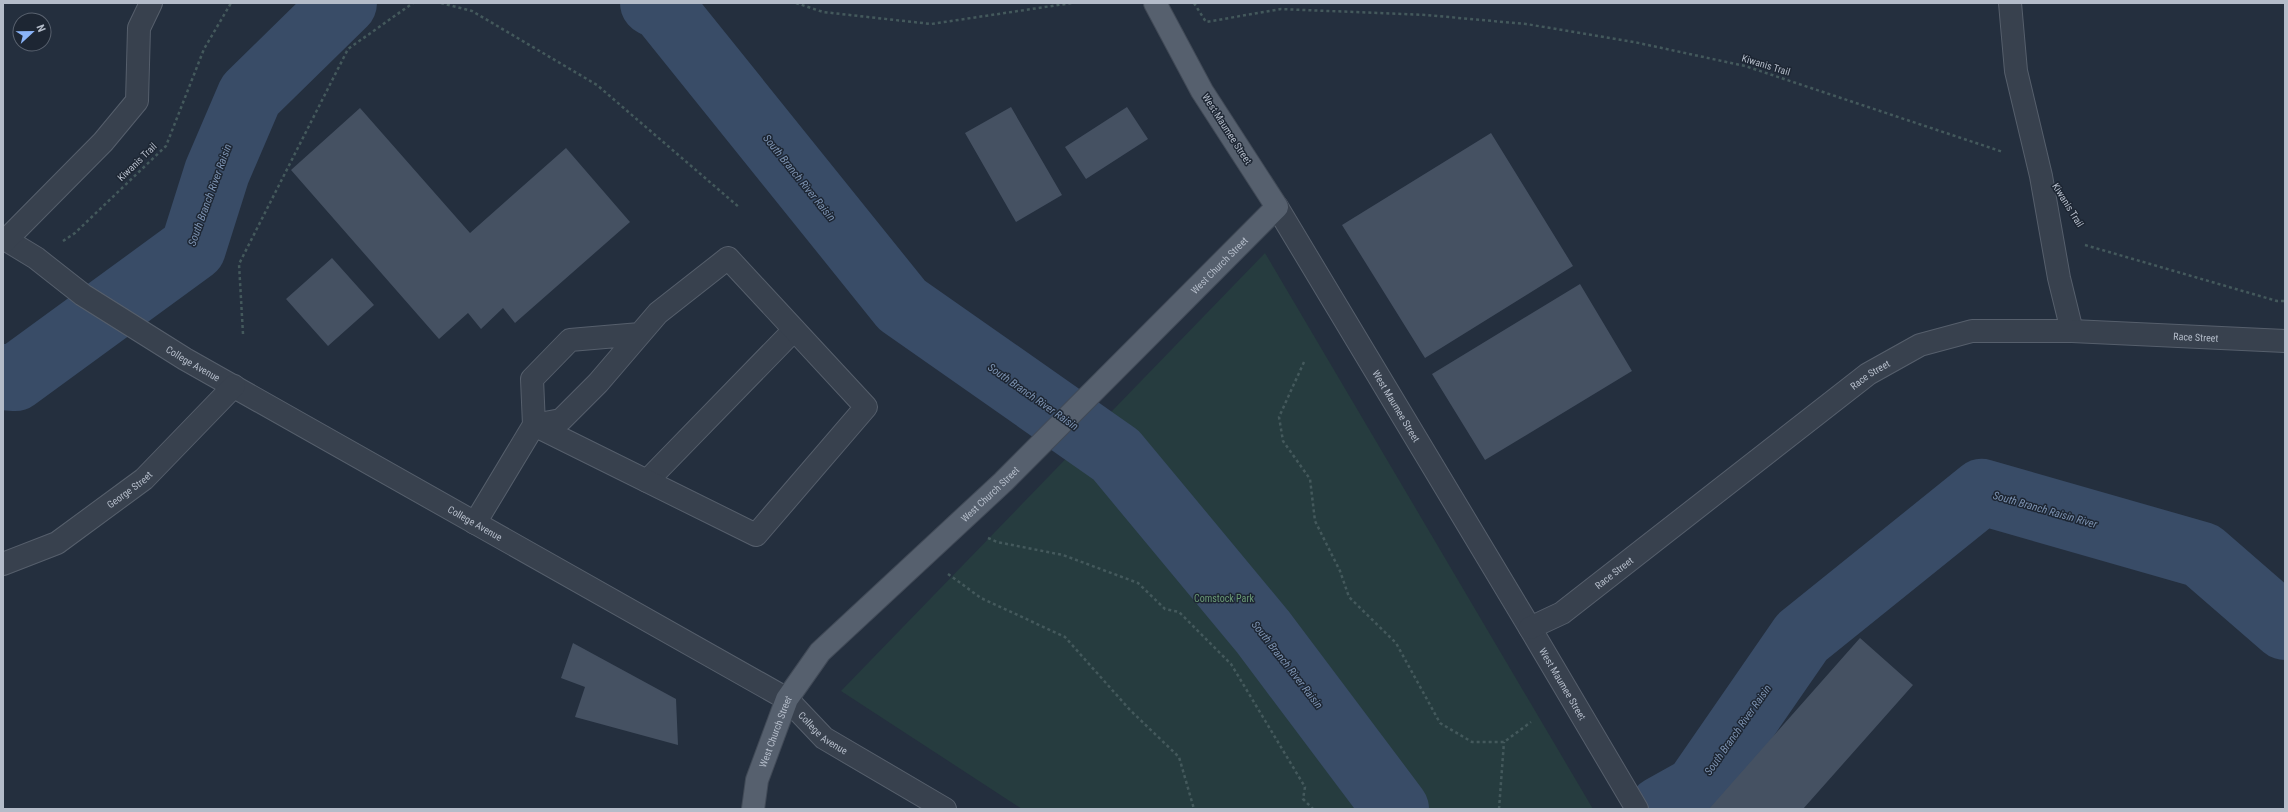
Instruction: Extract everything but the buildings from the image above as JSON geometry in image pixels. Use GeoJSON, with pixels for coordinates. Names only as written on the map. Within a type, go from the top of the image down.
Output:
{"type":"FeatureCollection","features":[{"type":"Feature","properties":{"kind":"main road","name":"West Maumee Street"},"geometry":{"type":"LineString","coordinates":[[1155,3],[1202,91],[1276,207]]}},
{"type":"Feature","properties":{"kind":"main road","name":"West Church Street"},"geometry":{"type":"LineString","coordinates":[[753,809],[757,780],[787,699],[820,652],[1003,482],[1118,368],[1276,207]]}},
{"type":"Feature","properties":{"kind":"street"},"geometry":{"type":"LineString","coordinates":[[4,239],[103,142],[137,101],[139,28],[151,3]]}},
{"type":"Feature","properties":{"kind":"street"},"geometry":{"type":"LineString","coordinates":[[2010,3],[2016,71],[2041,176],[2059,278],[2072,331]]}},
{"type":"Feature","properties":{"kind":"street","name":"West Maumee Street"},"geometry":{"type":"LineString","coordinates":[[1276,207],[1530,628],[1637,809]]}},
{"type":"Feature","properties":{"kind":"street","name":"College Avenue"},"geometry":{"type":"LineString","coordinates":[[4,239],[36,258],[83,295],[185,359],[787,699],[824,738],[945,809]]}},
{"type":"Feature","properties":{"kind":"street"},"geometry":{"type":"LineString","coordinates":[[728,258],[866,407],[756,535],[534,425],[561,420],[598,383],[658,313],[728,258]]}},
{"type":"Feature","properties":{"kind":"street"},"geometry":{"type":"LineString","coordinates":[[647,481],[794,330]]}},
{"type":"Feature","properties":{"kind":"street","name":"Race Street"},"geometry":{"type":"LineString","coordinates":[[1530,628],[1562,613],[1868,374],[1920,345],[1972,331],[2072,331],[2285,341]]}},
{"type":"Feature","properties":{"kind":"street"},"geometry":{"type":"LineString","coordinates":[[475,523],[534,425],[532,379],[570,340],[640,334]]}},
{"type":"Feature","properties":{"kind":"street","name":"George Street"},"geometry":{"type":"LineString","coordinates":[[3,564],[57,543],[144,479],[234,386]]}},
{"type":"Feature","properties":{"kind":"path","name":"Kiwanis Trail"},"geometry":{"type":"LineString","coordinates":[[36,258],[75,233],[166,146],[204,49],[231,3]]}},
{"type":"Feature","properties":{"kind":"path"},"geometry":{"type":"LineString","coordinates":[[243,334],[239,264],[348,49],[413,3]]}},
{"type":"Feature","properties":{"kind":"path"},"geometry":{"type":"LineString","coordinates":[[441,3],[472,11],[597,85],[740,208]]}},
{"type":"Feature","properties":{"kind":"path"},"geometry":{"type":"LineString","coordinates":[[796,3],[823,12],[931,24],[1072,3]]}},
{"type":"Feature","properties":{"kind":"path","name":"Kiwanis Trail"},"geometry":{"type":"LineString","coordinates":[[1194,3],[1206,22],[1281,9],[1426,15],[1526,24],[1634,42],[1745,66],[1841,97],[2007,153],[2041,176]]}},
{"type":"Feature","properties":{"kind":"path"},"geometry":{"type":"LineString","coordinates":[[2083,244],[2277,301],[2285,301]]}},
{"type":"Feature","properties":{"kind":"path"},"geometry":{"type":"LineString","coordinates":[[1304,362],[1279,417],[1283,441],[1310,479],[1315,521],[1340,571],[1349,597],[1396,643],[1440,723],[1472,742],[1504,742],[1531,722]]}},
{"type":"Feature","properties":{"kind":"path"},"geometry":{"type":"LineString","coordinates":[[986,536],[997,542],[1063,555],[1138,583],[1165,609],[1179,612],[1231,664],[1305,787],[1303,799],[1313,809]]}},
{"type":"Feature","properties":{"kind":"path"},"geometry":{"type":"LineString","coordinates":[[943,570],[981,598],[1065,637],[1130,710],[1179,757],[1194,809]]}},
{"type":"Feature","properties":{"kind":"path"},"geometry":{"type":"LineString","coordinates":[[1499,809],[1504,742]]}},
{"type":"Feature","properties":{"kind":"green space","name":"Comstock Park"},"geometry":{"type":"Polygon","coordinates":[[[1265,253],[1593,809],[1022,809],[841,691],[1265,253]]]}},
{"type":"Feature","properties":{"kind":"waterway","name":"South Branch River Raisin"},"geometry":{"type":"LineString","coordinates":[[3,377],[15,378],[193,248],[217,172],[250,95],[344,3]]}},
{"type":"Feature","properties":{"kind":"waterway","name":"South Branch River Raisin"},"geometry":{"type":"LineString","coordinates":[[653,3],[663,8],[902,305],[1116,455],[1263,632],[1396,809]]}},
{"type":"Feature","properties":{"kind":"waterway","name":"South Branch Raisin River"},"geometry":{"type":"LineString","coordinates":[[1661,809],[1697,789],[1802,637],[1982,492],[2202,555],[2285,627]]}}]}
